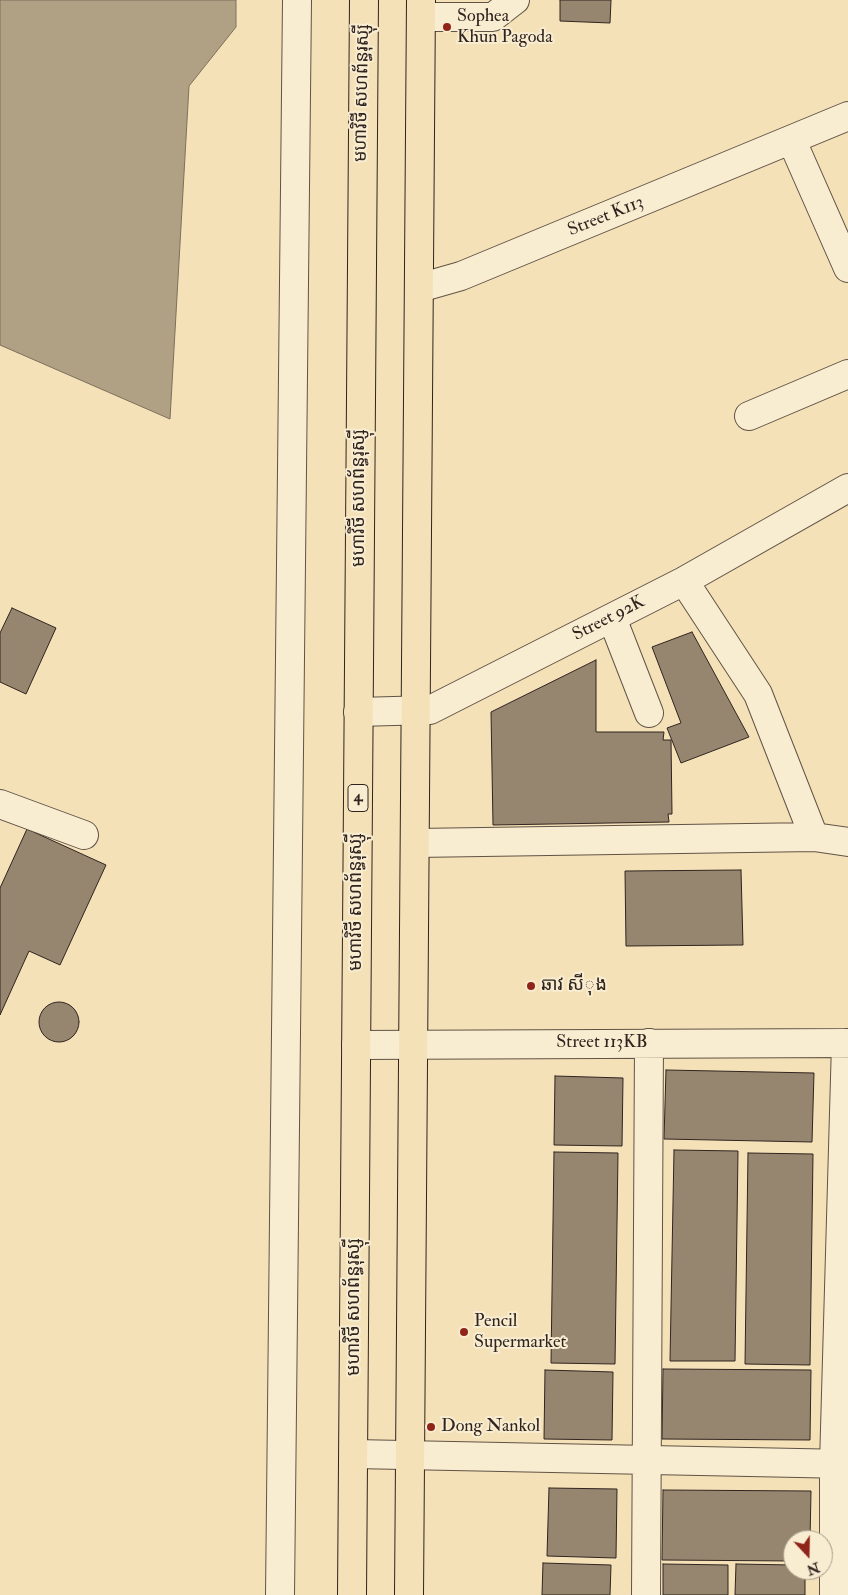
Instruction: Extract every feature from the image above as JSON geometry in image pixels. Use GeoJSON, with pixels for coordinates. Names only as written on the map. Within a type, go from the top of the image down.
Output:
{"type":"FeatureCollection","features":[{"type":"Feature","properties":{"kind":"highway","name":"មហាវិថី សហព័ន្ធរុស្ស៊ី"},"geometry":{"type":"LineString","coordinates":[[352,1595],[364,0]]}},
{"type":"Feature","properties":{"kind":"highway"},"geometry":{"type":"LineString","coordinates":[[409,1595],[421,9]]}},
{"type":"Feature","properties":{"kind":"street"},"geometry":{"type":"LineString","coordinates":[[280,1595],[297,0]]}},
{"type":"Feature","properties":{"kind":"street"},"geometry":{"type":"LineString","coordinates":[[421,9],[493,17],[515,0]]}},
{"type":"Feature","properties":{"kind":"street","name":"Street K113"},"geometry":{"type":"LineString","coordinates":[[419,288],[460,276],[792,141],[848,116]]}},
{"type":"Feature","properties":{"kind":"street"},"geometry":{"type":"LineString","coordinates":[[792,141],[848,268]]}},
{"type":"Feature","properties":{"kind":"street"},"geometry":{"type":"LineString","coordinates":[[749,416],[848,374]]}},
{"type":"Feature","properties":{"kind":"street","name":"Street 92K"},"geometry":{"type":"LineString","coordinates":[[358,712],[430,710],[684,581],[848,488]]}},
{"type":"Feature","properties":{"kind":"street"},"geometry":{"type":"LineString","coordinates":[[684,581],[758,694],[814,837]]}},
{"type":"Feature","properties":{"kind":"street"},"geometry":{"type":"LineString","coordinates":[[612,618],[649,713]]}},
{"type":"Feature","properties":{"kind":"street"},"geometry":{"type":"LineString","coordinates":[[0,804],[84,835]]}},
{"type":"Feature","properties":{"kind":"street"},"geometry":{"type":"LineString","coordinates":[[416,842],[814,837],[848,842]]}},
{"type":"Feature","properties":{"kind":"street"},"geometry":{"type":"LineString","coordinates":[[646,1595],[648,1043]]}},
{"type":"Feature","properties":{"kind":"street"},"geometry":{"type":"LineString","coordinates":[[834,1595],[841,1464],[847,1043]]}},
{"type":"Feature","properties":{"kind":"street","name":"Street 113KB"},"geometry":{"type":"LineString","coordinates":[[356,1045],[847,1043]]}},
{"type":"Feature","properties":{"kind":"street"},"geometry":{"type":"LineString","coordinates":[[354,1454],[841,1464]]}},
{"type":"Feature","properties":{"kind":"shaded area"},"geometry":{"type":"Polygon","coordinates":[[[0,0],[236,0],[236,27],[189,86],[170,419],[0,345],[0,0]]]}},
{"type":"Feature","properties":{"kind":"building"},"geometry":{"type":"Polygon","coordinates":[[[560,0],[611,0],[610,23],[560,21],[560,0]]]}},
{"type":"Feature","properties":{"kind":"building"},"geometry":{"type":"Polygon","coordinates":[[[12,608],[56,628],[26,694],[0,682],[0,633],[12,608]]]}},
{"type":"Feature","properties":{"kind":"building"},"geometry":{"type":"Polygon","coordinates":[[[692,632],[749,737],[681,763],[667,728],[681,723],[652,647],[692,632]]]}},
{"type":"Feature","properties":{"kind":"building"},"geometry":{"type":"Polygon","coordinates":[[[596,660],[596,732],[664,732],[663,740],[671,740],[672,814],[668,814],[669,822],[493,825],[491,712],[596,660]]]}},
{"type":"Feature","properties":{"kind":"building"},"geometry":{"type":"Polygon","coordinates":[[[27,829],[106,865],[60,965],[29,951],[0,1015],[0,888],[27,829]]]}},
{"type":"Feature","properties":{"kind":"building"},"geometry":{"type":"Polygon","coordinates":[[[741,870],[743,945],[626,946],[625,871],[741,870]]]}},
{"type":"Feature","properties":{"kind":"building"},"geometry":{"type":"Polygon","coordinates":[[[59,1002],[73,1008],[79,1022],[73,1036],[59,1042],[45,1036],[39,1022],[45,1008],[59,1002]]]}},
{"type":"Feature","properties":{"kind":"building"},"geometry":{"type":"Polygon","coordinates":[[[666,1070],[814,1073],[812,1142],[664,1139],[666,1070]]]}},
{"type":"Feature","properties":{"kind":"building"},"geometry":{"type":"Polygon","coordinates":[[[555,1076],[623,1078],[622,1146],[554,1145],[555,1076]]]}},
{"type":"Feature","properties":{"kind":"building"},"geometry":{"type":"Polygon","coordinates":[[[674,1150],[738,1151],[735,1361],[670,1361],[674,1150]]]}},
{"type":"Feature","properties":{"kind":"building"},"geometry":{"type":"Polygon","coordinates":[[[554,1152],[618,1153],[615,1364],[551,1363],[554,1152]]]}},
{"type":"Feature","properties":{"kind":"building"},"geometry":{"type":"Polygon","coordinates":[[[748,1153],[813,1154],[810,1365],[745,1364],[748,1153]]]}},
{"type":"Feature","properties":{"kind":"building"},"geometry":{"type":"Polygon","coordinates":[[[663,1369],[811,1370],[810,1440],[662,1439],[663,1369]]]}},
{"type":"Feature","properties":{"kind":"building"},"geometry":{"type":"Polygon","coordinates":[[[545,1370],[613,1372],[612,1440],[544,1439],[545,1370]]]}},
{"type":"Feature","properties":{"kind":"building"},"geometry":{"type":"Polygon","coordinates":[[[549,1488],[617,1489],[616,1558],[547,1556],[549,1488]]]}},
{"type":"Feature","properties":{"kind":"building"},"geometry":{"type":"Polygon","coordinates":[[[663,1490],[811,1491],[810,1530],[783,1530],[783,1561],[662,1560],[663,1490]]]}},
{"type":"Feature","properties":{"kind":"building"},"geometry":{"type":"Polygon","coordinates":[[[543,1563],[611,1565],[610,1595],[542,1595],[543,1563]]]}},
{"type":"Feature","properties":{"kind":"building"},"geometry":{"type":"Polygon","coordinates":[[[663,1564],[728,1565],[728,1595],[663,1595],[663,1564]]]}},
{"type":"Feature","properties":{"kind":"building"},"geometry":{"type":"Polygon","coordinates":[[[736,1564],[783,1565],[783,1580],[805,1580],[805,1595],[735,1595],[736,1564]]]}},
{"type":"Feature","properties":{"kind":"place","name":"Sophea Khun Pagoda"},"geometry":{"type":"Point","coordinates":[447,27]}},
{"type":"Feature","properties":{"kind":"place","name":"ឆាវ សីុង"},"geometry":{"type":"Point","coordinates":[531,986]}},
{"type":"Feature","properties":{"kind":"place","name":"Pencil Supermarket"},"geometry":{"type":"Point","coordinates":[464,1332]}},
{"type":"Feature","properties":{"kind":"place","name":"Dong Nankol"},"geometry":{"type":"Point","coordinates":[431,1427]}}]}
